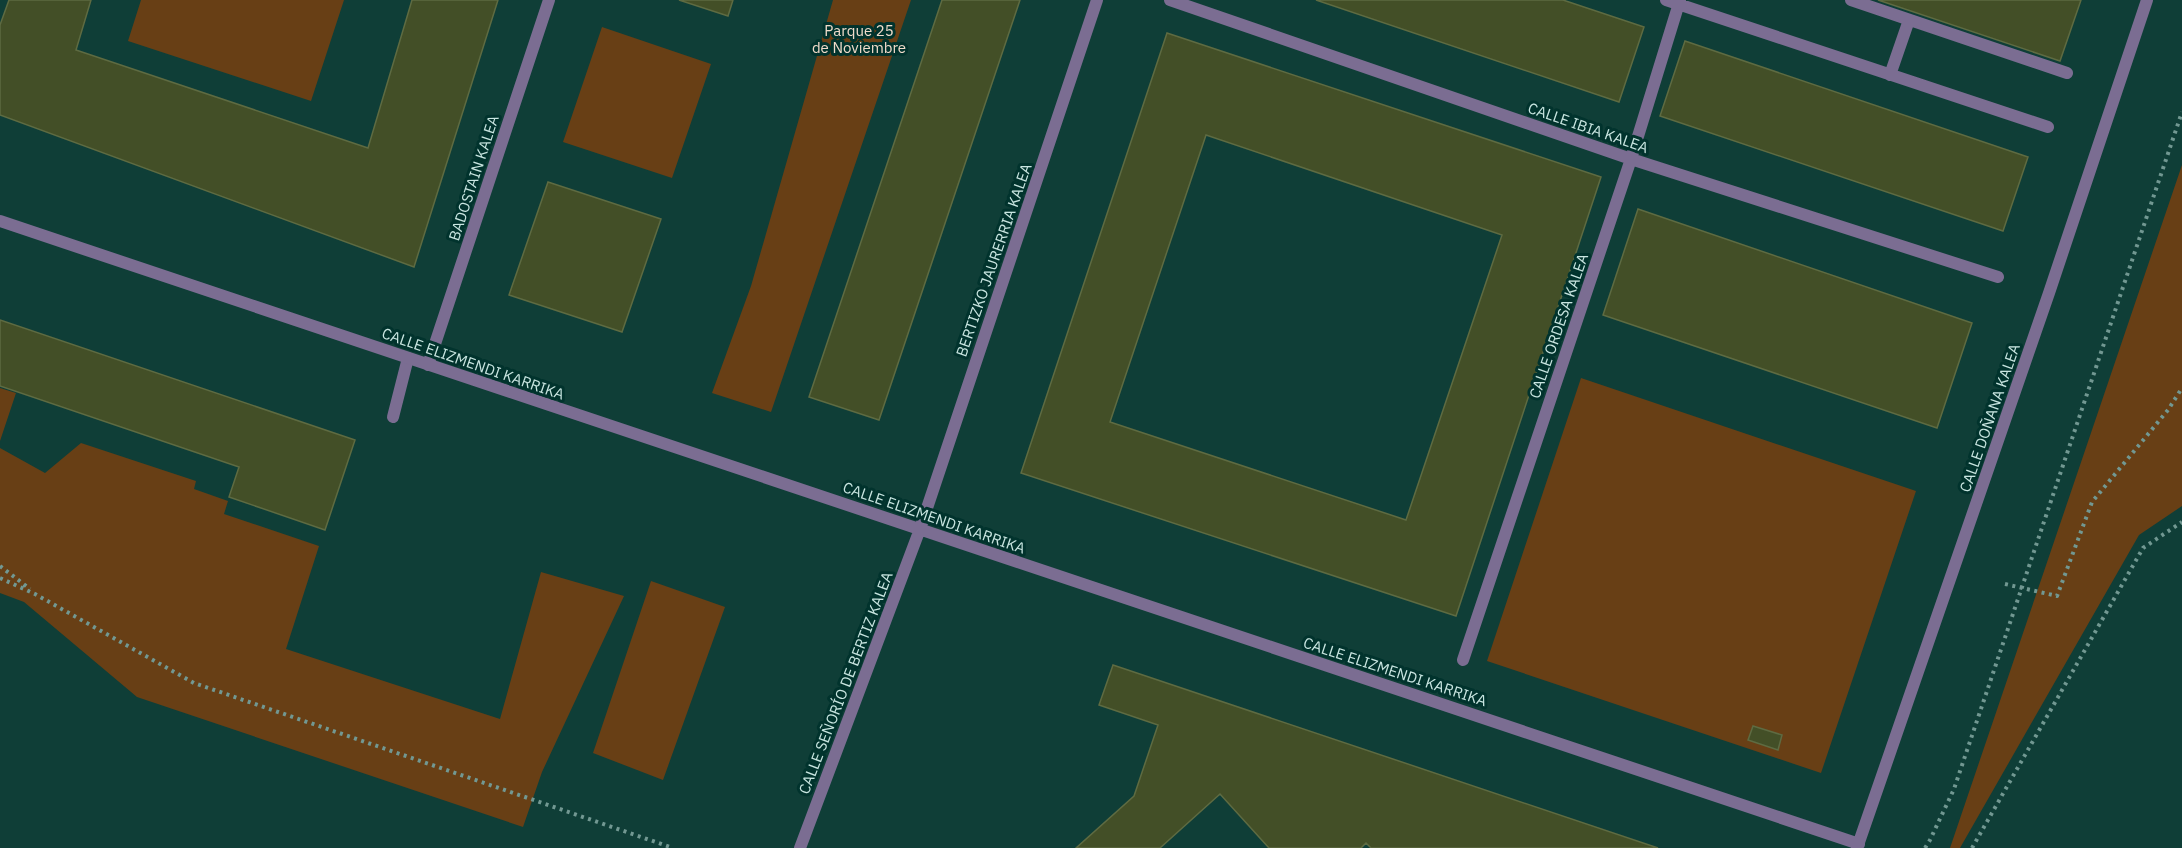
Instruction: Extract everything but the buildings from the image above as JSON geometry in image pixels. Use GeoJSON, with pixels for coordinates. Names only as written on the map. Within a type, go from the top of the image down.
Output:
{"type":"FeatureCollection","features":[{"type":"Feature","properties":{"kind":"street","name":"BADOSTAIN KALEA"},"geometry":{"type":"LineString","coordinates":[[428,364],[549,0]]}},
{"type":"Feature","properties":{"kind":"street","name":"BERTIZKO JAURERRIA KALEA"},"geometry":{"type":"LineString","coordinates":[[920,529],[1097,0]]}},
{"type":"Feature","properties":{"kind":"street","name":"CALLE IBIA KALEA"},"geometry":{"type":"LineString","coordinates":[[1170,0],[1631,159],[1998,277]]}},
{"type":"Feature","properties":{"kind":"street"},"geometry":{"type":"LineString","coordinates":[[1666,0],[1679,2],[2048,127]]}},
{"type":"Feature","properties":{"kind":"street"},"geometry":{"type":"LineString","coordinates":[[1851,0],[2067,73]]}},
{"type":"Feature","properties":{"kind":"street","name":"CALLE DOÑANA KALEA"},"geometry":{"type":"LineString","coordinates":[[1858,846],[2049,293],[2147,0]]}},
{"type":"Feature","properties":{"kind":"street","name":"CALLE ORDESA KALEA"},"geometry":{"type":"LineString","coordinates":[[1463,660],[1631,159],[1679,2]]}},
{"type":"Feature","properties":{"kind":"street"},"geometry":{"type":"LineString","coordinates":[[1890,75],[1909,20]]}},
{"type":"Feature","properties":{"kind":"street","name":"CALLE ELIZMENDI KARRIKA"},"geometry":{"type":"LineString","coordinates":[[0,221],[1858,846]]}},
{"type":"Feature","properties":{"kind":"street"},"geometry":{"type":"LineString","coordinates":[[393,417],[408,358]]}},
{"type":"Feature","properties":{"kind":"street","name":"CALLE SEÑORÍO DE BERTIZ KALEA"},"geometry":{"type":"LineString","coordinates":[[800,848],[920,529]]}},
{"type":"Feature","properties":{"kind":"path"},"geometry":{"type":"LineString","coordinates":[[1924,848],[1954,789],[2182,112]]}},
{"type":"Feature","properties":{"kind":"path"},"geometry":{"type":"LineString","coordinates":[[2005,584],[2057,597],[2092,502],[2168,410],[2182,388]]}},
{"type":"Feature","properties":{"kind":"path"},"geometry":{"type":"LineString","coordinates":[[1972,848],[2143,548],[2182,522]]}},
{"type":"Feature","properties":{"kind":"path"},"geometry":{"type":"LineString","coordinates":[[0,566],[35,594]]}},
{"type":"Feature","properties":{"kind":"path"},"geometry":{"type":"LineString","coordinates":[[0,578],[35,594],[194,683],[673,848]]}},
{"type":"Feature","properties":{"kind":"green space"},"geometry":{"type":"Polygon","coordinates":[[[141,0],[344,0],[311,101],[128,41],[141,0]]]}},
{"type":"Feature","properties":{"kind":"green space","name":"Parque 25 de Noviembre"},"geometry":{"type":"Polygon","coordinates":[[[833,0],[911,0],[771,412],[712,393],[751,286],[833,0]]]}},
{"type":"Feature","properties":{"kind":"green space"},"geometry":{"type":"Polygon","coordinates":[[[602,27],[711,64],[672,178],[563,142],[602,27]]]}},
{"type":"Feature","properties":{"kind":"green space"},"geometry":{"type":"Polygon","coordinates":[[[2182,165],[2182,506],[2139,535],[1960,848],[1950,848],[2182,165]]]}},
{"type":"Feature","properties":{"kind":"green space"},"geometry":{"type":"Polygon","coordinates":[[[1581,378],[1916,491],[1821,773],[1487,661],[1581,378]]]}},
{"type":"Feature","properties":{"kind":"green space"},"geometry":{"type":"Polygon","coordinates":[[[0,388],[16,393],[0,441],[0,388]]]}},
{"type":"Feature","properties":{"kind":"green space"},"geometry":{"type":"Polygon","coordinates":[[[81,443],[196,481],[194,489],[228,501],[224,514],[319,546],[286,649],[500,719],[541,572],[624,596],[542,772],[523,827],[137,697],[24,602],[0,593],[0,448],[45,473],[81,443]]]}},
{"type":"Feature","properties":{"kind":"green space"},"geometry":{"type":"Polygon","coordinates":[[[651,581],[725,607],[663,780],[593,753],[651,581]]]}}]}
